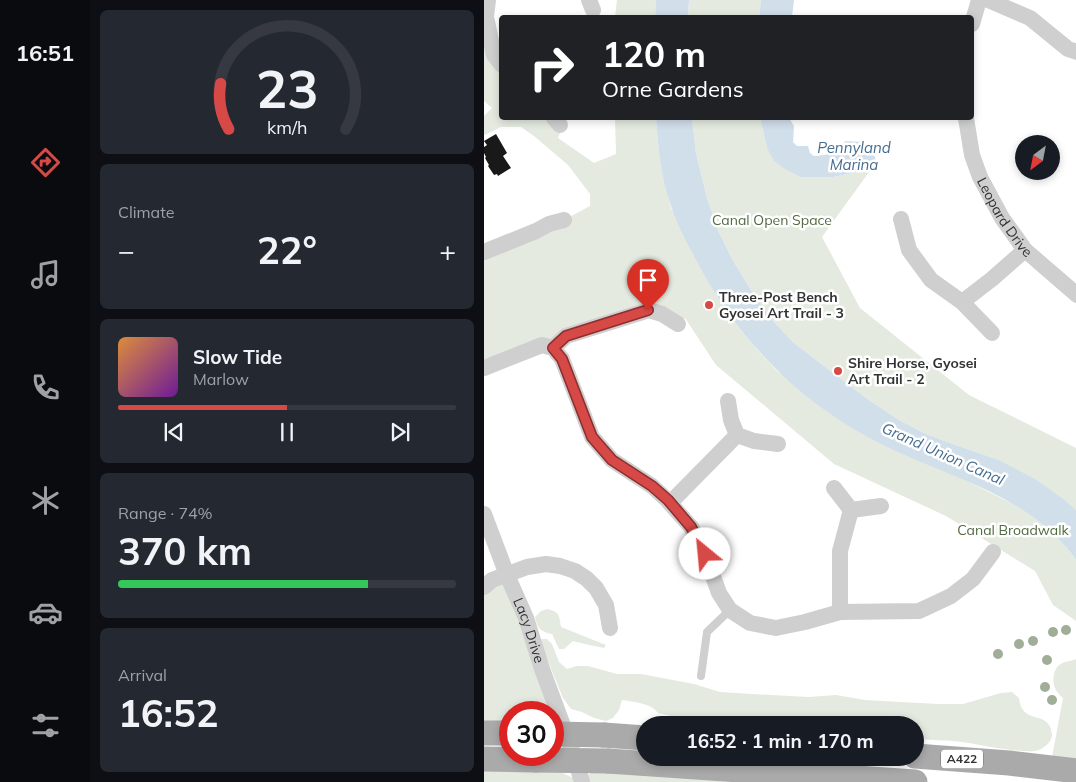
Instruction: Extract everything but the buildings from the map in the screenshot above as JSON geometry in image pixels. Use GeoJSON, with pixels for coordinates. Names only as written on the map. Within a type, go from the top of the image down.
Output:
{"type":"FeatureCollection","features":[{"type":"Feature","properties":{"kind":"main road"},"geometry":{"type":"LineString","coordinates":[[484,733],[499,734]]}},
{"type":"Feature","properties":{"kind":"main road"},"geometry":{"type":"LineString","coordinates":[[564,741],[604,735],[636,737]]}},
{"type":"Feature","properties":{"kind":"main road","name":"A422"},"geometry":{"type":"LineString","coordinates":[[924,757],[1009,763],[1076,771]]}},
{"type":"Feature","properties":{"kind":"main road"},"geometry":{"type":"LineString","coordinates":[[484,759],[608,761],[915,782]]}},
{"type":"Feature","properties":{"kind":"street"},"geometry":{"type":"LineString","coordinates":[[488,0],[486,17],[494,55],[499,61]]}},
{"type":"Feature","properties":{"kind":"street"},"geometry":{"type":"LineString","coordinates":[[974,17],[979,0]]}},
{"type":"Feature","properties":{"kind":"street"},"geometry":{"type":"LineString","coordinates":[[988,0],[1030,18],[1068,50],[1076,52]]}},
{"type":"Feature","properties":{"kind":"street","name":"Leopard Drive"},"geometry":{"type":"LineString","coordinates":[[966,120],[972,155],[980,177],[1002,218],[1025,250],[1076,295]]}},
{"type":"Feature","properties":{"kind":"street"},"geometry":{"type":"LineString","coordinates":[[901,219],[909,250],[931,280],[962,302],[992,333]]}},
{"type":"Feature","properties":{"kind":"street"},"geometry":{"type":"LineString","coordinates":[[484,252],[564,220]]}},
{"type":"Feature","properties":{"kind":"street"},"geometry":{"type":"LineString","coordinates":[[962,302],[1025,250]]}},
{"type":"Feature","properties":{"kind":"street"},"geometry":{"type":"LineString","coordinates":[[553,348],[566,336],[648,310],[662,314],[678,324]]}},
{"type":"Feature","properties":{"kind":"street"},"geometry":{"type":"LineString","coordinates":[[484,368],[542,344],[553,348],[562,359],[592,437],[612,460],[652,486],[670,502],[691,527],[705,554],[719,593],[730,610],[750,623],[776,628],[840,612],[919,611],[951,596],[973,579],[993,552]]}},
{"type":"Feature","properties":{"kind":"street"},"geometry":{"type":"LineString","coordinates":[[728,401],[731,420],[737,435],[754,441],[778,444]]}},
{"type":"Feature","properties":{"kind":"street"},"geometry":{"type":"LineString","coordinates":[[670,502],[737,435]]}},
{"type":"Feature","properties":{"kind":"street"},"geometry":{"type":"LineString","coordinates":[[834,488],[851,510]]}},
{"type":"Feature","properties":{"kind":"street"},"geometry":{"type":"LineString","coordinates":[[851,510],[880,506]]}},
{"type":"Feature","properties":{"kind":"street"},"geometry":{"type":"LineString","coordinates":[[840,612],[840,551],[851,510]]}},
{"type":"Feature","properties":{"kind":"street","name":"Lacy Drive"},"geometry":{"type":"LineString","coordinates":[[484,514],[526,618],[551,701]]}},
{"type":"Feature","properties":{"kind":"street"},"geometry":{"type":"LineString","coordinates":[[484,587],[492,580],[527,567],[546,564],[560,566],[575,571],[596,588],[606,605],[610,628]]}},
{"type":"Feature","properties":{"kind":"street","name":"Lacy Drive"},"geometry":{"type":"LineString","coordinates":[[564,745],[582,782]]}},
{"type":"Feature","properties":{"kind":"lane"},"geometry":{"type":"LineString","coordinates":[[701,676],[707,632],[730,610]]}},
{"type":"Feature","properties":{"kind":"green space"},"geometry":{"type":"Polygon","coordinates":[[[617,0],[656,0],[655,15],[615,15],[617,0]]]}},
{"type":"Feature","properties":{"kind":"green space"},"geometry":{"type":"Polygon","coordinates":[[[689,0],[761,0],[759,15],[688,15],[689,0]]]}},
{"type":"Feature","properties":{"kind":"green space","name":"Canal Broadwalk"},"geometry":{"type":"Polygon","coordinates":[[[484,38],[499,72],[499,120],[547,120],[560,133],[558,138],[594,163],[616,154],[615,120],[656,120],[663,176],[671,208],[742,331],[760,353],[778,372],[971,483],[1023,509],[1044,525],[1060,539],[1076,560],[1076,621],[1053,605],[1035,571],[946,516],[834,464],[716,365],[685,318],[678,324],[662,314],[484,368],[484,252],[564,220],[590,206],[590,194],[568,165],[521,127],[501,127],[485,135],[484,116],[492,108],[484,101],[484,38]]]}},
{"type":"Feature","properties":{"kind":"green space","name":"Canal Open Space"},"geometry":{"type":"Polygon","coordinates":[[[692,120],[760,120],[767,148],[833,177],[872,168],[822,237],[860,308],[969,395],[1076,448],[1076,510],[1065,500],[1035,480],[999,460],[924,433],[899,420],[866,398],[794,343],[772,320],[732,259],[718,230],[707,198],[696,153],[692,120]]]}},
{"type":"Feature","properties":{"kind":"green space"},"geometry":{"type":"Polygon","coordinates":[[[507,575],[553,701],[499,701],[499,735],[484,734],[484,587],[507,575]]]}},
{"type":"Feature","properties":{"kind":"green space"},"geometry":{"type":"Polygon","coordinates":[[[547,609],[554,611],[558,615],[561,627],[606,645],[604,648],[573,641],[564,649],[559,649],[552,634],[540,629],[536,621],[535,617],[541,611],[547,609]]]}},
{"type":"Feature","properties":{"kind":"green space"},"geometry":{"type":"Polygon","coordinates":[[[541,639],[547,639],[552,644],[559,662],[567,669],[577,666],[588,666],[617,674],[641,674],[694,684],[720,692],[809,697],[836,695],[865,700],[963,704],[1001,693],[1012,692],[1019,698],[1021,707],[1025,712],[1046,721],[1050,726],[1052,737],[1049,743],[1038,750],[1007,750],[956,741],[924,739],[924,716],[671,716],[658,713],[647,705],[622,700],[619,710],[613,718],[606,721],[571,709],[563,698],[541,644],[541,639]]]}},
{"type":"Feature","properties":{"kind":"green space"},"geometry":{"type":"Polygon","coordinates":[[[1076,659],[1076,771],[1050,768],[1063,698],[1055,688],[1054,674],[1056,668],[1064,662],[1076,659]]]}},
{"type":"Feature","properties":{"kind":"green space"},"geometry":{"type":"Polygon","coordinates":[[[484,760],[499,760],[499,766],[548,766],[581,780],[608,761],[636,763],[636,766],[681,766],[915,782],[484,782],[484,760]]]}},
{"type":"Feature","properties":{"kind":"water"},"geometry":{"type":"Polygon","coordinates":[[[656,0],[689,0],[688,15],[655,15],[656,0]]]}},
{"type":"Feature","properties":{"kind":"water"},"geometry":{"type":"Polygon","coordinates":[[[761,0],[794,0],[792,15],[759,15],[761,0]]]}},
{"type":"Feature","properties":{"kind":"water","name":"Grand Union Canal"},"geometry":{"type":"Polygon","coordinates":[[[656,120],[692,120],[696,153],[707,198],[718,230],[732,259],[772,320],[794,343],[866,398],[899,420],[924,433],[999,460],[1035,479],[1065,500],[1076,510],[1076,560],[1059,539],[1040,522],[1018,507],[995,494],[898,452],[865,435],[806,396],[780,373],[734,320],[713,290],[695,258],[673,213],[662,174],[656,120]]]}},
{"type":"Feature","properties":{"kind":"water","name":"Pennyland Marina"},"geometry":{"type":"Polygon","coordinates":[[[760,120],[790,120],[794,126],[793,142],[797,146],[808,146],[810,153],[814,156],[832,153],[840,148],[845,141],[865,142],[873,151],[876,161],[872,168],[853,173],[833,177],[801,177],[774,161],[767,148],[760,120]]]}},
{"type":"Feature","properties":{"kind":"place","name":"Three-Post Bench Gyosei Art Trail - 3"},"geometry":{"type":"Point","coordinates":[709,305]}},
{"type":"Feature","properties":{"kind":"place","name":"Shire Horse, Gyosei Art Trail - 2"},"geometry":{"type":"Point","coordinates":[838,371]}},
{"type":"Feature","properties":{"kind":"route"},"geometry":{"type":"LineString","coordinates":[[648,310],[566,336],[553,348],[562,359],[592,437],[612,460],[652,486],[668,500],[691,527],[705,554]]}}]}
